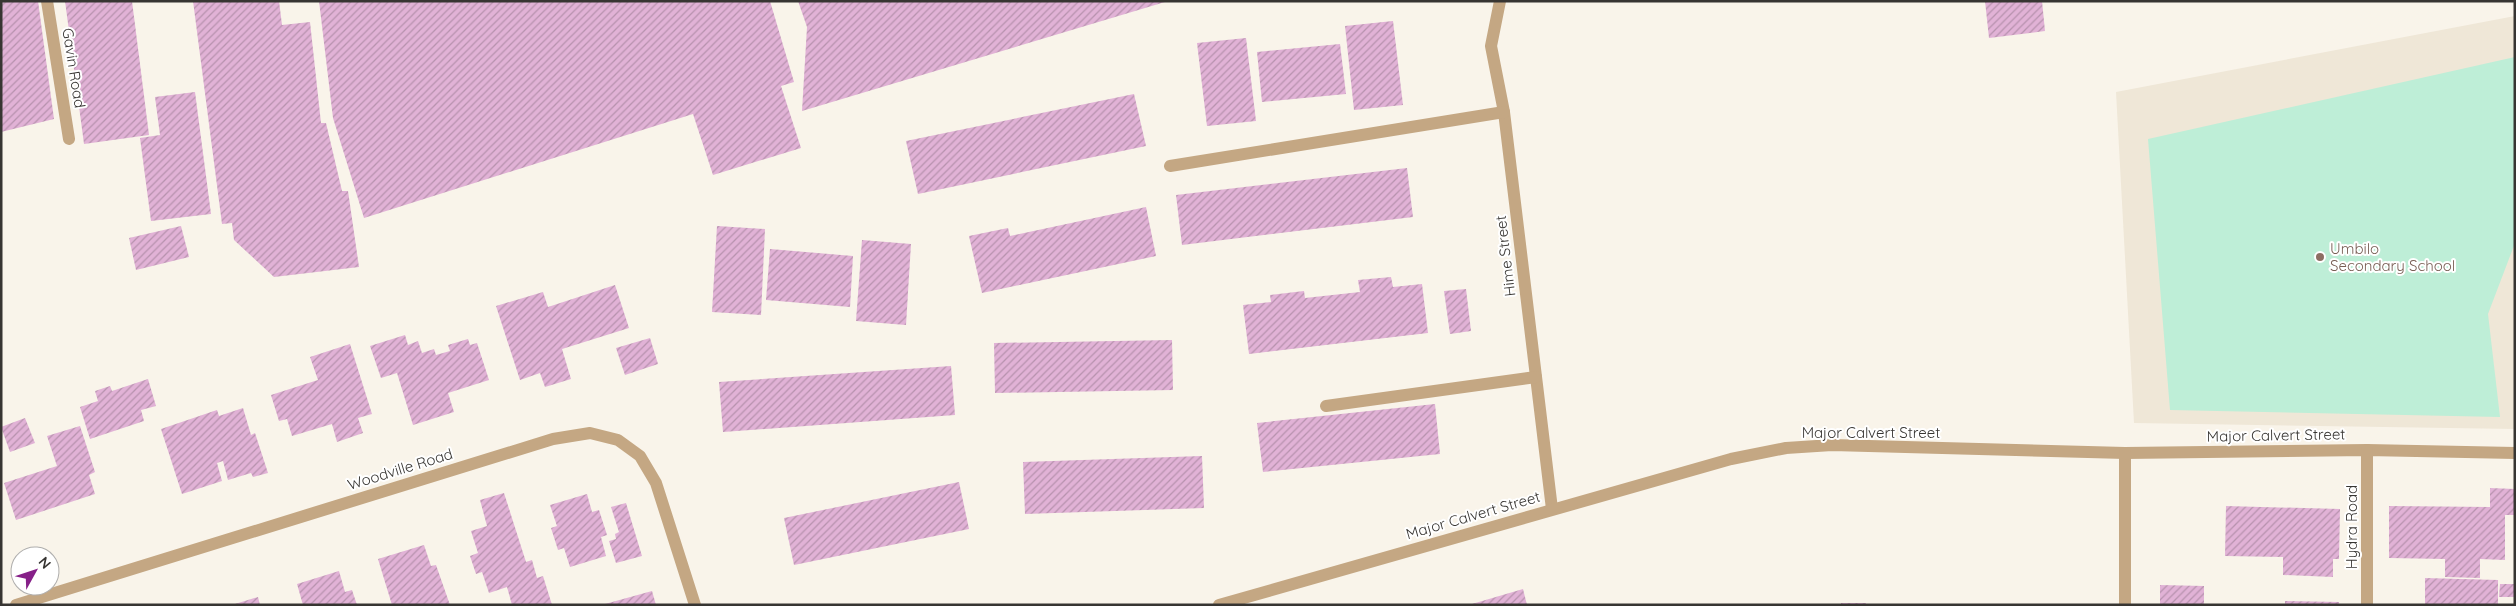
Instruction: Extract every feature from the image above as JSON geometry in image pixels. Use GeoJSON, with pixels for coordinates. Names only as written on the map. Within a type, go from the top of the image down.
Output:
{"type":"FeatureCollection","features":[{"type":"Feature","properties":{"kind":"street","name":"Gavin Road"},"geometry":{"type":"LineString","coordinates":[[47,1],[68,139]]}},
{"type":"Feature","properties":{"kind":"street","name":"Hime Street"},"geometry":{"type":"LineString","coordinates":[[1500,1],[1491,46],[1504,112],[1552,509]]}},
{"type":"Feature","properties":{"kind":"street"},"geometry":{"type":"LineString","coordinates":[[1170,166],[1504,112]]}},
{"type":"Feature","properties":{"kind":"street"},"geometry":{"type":"LineString","coordinates":[[1326,406],[1536,377]]}},
{"type":"Feature","properties":{"kind":"street","name":"Woodville Road"},"geometry":{"type":"LineString","coordinates":[[16,605],[553,439],[590,433],[618,440],[640,456],[656,483],[695,605]]}},
{"type":"Feature","properties":{"kind":"street","name":"Major Calvert Street"},"geometry":{"type":"LineString","coordinates":[[1219,605],[1731,458],[1786,448],[1832,446],[2125,452],[2367,450],[2515,453]]}},
{"type":"Feature","properties":{"kind":"street","name":"Hydra Road"},"geometry":{"type":"LineString","coordinates":[[2367,450],[2367,605]]}},
{"type":"Feature","properties":{"kind":"street"},"geometry":{"type":"LineString","coordinates":[[2125,452],[2125,605]]}},
{"type":"Feature","properties":{"kind":"shaded area","name":"Umbilo Secondary School"},"geometry":{"type":"Polygon","coordinates":[[[2515,16],[2515,429],[2134,423],[2116,92],[2515,16]]]}},
{"type":"Feature","properties":{"kind":"green space","name":"Umbilo Secondary School"},"geometry":{"type":"Polygon","coordinates":[[[2515,57],[2515,243],[2488,314],[2500,417],[2170,410],[2148,139],[2515,57]]]}},
{"type":"Feature","properties":{"kind":"building"},"geometry":{"type":"Polygon","coordinates":[[[1,1],[38,1],[54,119],[1,132],[1,1]]]}},
{"type":"Feature","properties":{"kind":"building"},"geometry":{"type":"Polygon","coordinates":[[[65,1],[132,1],[149,135],[84,144],[65,1]]]}},
{"type":"Feature","properties":{"kind":"building"},"geometry":{"type":"Polygon","coordinates":[[[193,1],[279,1],[282,25],[310,22],[321,123],[326,123],[342,191],[348,191],[359,267],[274,277],[234,240],[232,223],[222,224],[193,1]]]}},
{"type":"Feature","properties":{"kind":"building"},"geometry":{"type":"Polygon","coordinates":[[[319,1],[770,1],[794,82],[781,86],[801,148],[713,175],[693,114],[364,218],[333,118],[319,1]]]}},
{"type":"Feature","properties":{"kind":"building"},"geometry":{"type":"Polygon","coordinates":[[[798,1],[1165,2],[802,111],[807,27],[798,1]]]}},
{"type":"Feature","properties":{"kind":"building"},"geometry":{"type":"Polygon","coordinates":[[[1985,1],[2042,1],[2045,31],[1989,38],[1985,1]]]}},
{"type":"Feature","properties":{"kind":"building"},"geometry":{"type":"Polygon","coordinates":[[[1393,21],[1403,105],[1354,110],[1345,26],[1393,21]]]}},
{"type":"Feature","properties":{"kind":"building"},"geometry":{"type":"Polygon","coordinates":[[[1246,38],[1256,121],[1207,126],[1197,43],[1246,38]]]}},
{"type":"Feature","properties":{"kind":"building"},"geometry":{"type":"Polygon","coordinates":[[[1340,44],[1346,94],[1262,102],[1257,52],[1340,44]]]}},
{"type":"Feature","properties":{"kind":"building"},"geometry":{"type":"Polygon","coordinates":[[[195,92],[211,214],[151,221],[140,138],[160,135],[155,97],[195,92]]]}},
{"type":"Feature","properties":{"kind":"building"},"geometry":{"type":"Polygon","coordinates":[[[1134,94],[1146,146],[918,194],[906,141],[1134,94]]]}},
{"type":"Feature","properties":{"kind":"building"},"geometry":{"type":"Polygon","coordinates":[[[1407,168],[1413,217],[1182,245],[1176,195],[1407,168]]]}},
{"type":"Feature","properties":{"kind":"building"},"geometry":{"type":"Polygon","coordinates":[[[1146,207],[1156,256],[982,293],[969,236],[1008,228],[1010,236],[1146,207]]]}},
{"type":"Feature","properties":{"kind":"building"},"geometry":{"type":"Polygon","coordinates":[[[181,226],[189,257],[136,270],[129,238],[181,226]]]}},
{"type":"Feature","properties":{"kind":"building"},"geometry":{"type":"Polygon","coordinates":[[[717,226],[765,229],[761,315],[712,312],[717,226]]]}},
{"type":"Feature","properties":{"kind":"building"},"geometry":{"type":"Polygon","coordinates":[[[862,240],[911,244],[906,325],[856,321],[862,240]]]}},
{"type":"Feature","properties":{"kind":"building"},"geometry":{"type":"Polygon","coordinates":[[[770,249],[853,256],[850,307],[766,300],[770,249]]]}},
{"type":"Feature","properties":{"kind":"building"},"geometry":{"type":"Polygon","coordinates":[[[1391,277],[1393,287],[1422,284],[1428,333],[1249,354],[1243,305],[1271,302],[1270,295],[1304,291],[1305,298],[1360,292],[1358,280],[1391,277]]]}},
{"type":"Feature","properties":{"kind":"building"},"geometry":{"type":"Polygon","coordinates":[[[615,285],[629,328],[562,349],[571,379],[545,387],[540,373],[520,380],[496,306],[543,292],[548,307],[615,285]]]}},
{"type":"Feature","properties":{"kind":"building"},"geometry":{"type":"Polygon","coordinates":[[[1466,289],[1471,331],[1450,334],[1444,291],[1466,289]]]}},
{"type":"Feature","properties":{"kind":"building"},"geometry":{"type":"Polygon","coordinates":[[[405,335],[408,345],[418,341],[422,353],[434,349],[436,355],[450,351],[448,345],[468,339],[470,345],[477,343],[489,380],[448,393],[454,412],[413,425],[397,373],[381,378],[370,346],[405,335]]]}},
{"type":"Feature","properties":{"kind":"building"},"geometry":{"type":"Polygon","coordinates":[[[650,338],[658,364],[625,375],[616,348],[650,338]]]}},
{"type":"Feature","properties":{"kind":"building"},"geometry":{"type":"Polygon","coordinates":[[[1172,340],[1173,390],[995,393],[994,343],[1172,340]]]}},
{"type":"Feature","properties":{"kind":"building"},"geometry":{"type":"Polygon","coordinates":[[[350,344],[372,414],[358,418],[363,433],[337,442],[332,424],[292,436],[287,419],[279,421],[271,395],[318,380],[310,357],[350,344]]]}},
{"type":"Feature","properties":{"kind":"building"},"geometry":{"type":"Polygon","coordinates":[[[951,366],[955,415],[723,432],[719,382],[951,366]]]}},
{"type":"Feature","properties":{"kind":"building"},"geometry":{"type":"Polygon","coordinates":[[[148,379],[156,406],[141,410],[144,421],[90,439],[80,407],[98,401],[95,391],[110,386],[112,391],[148,379]]]}},
{"type":"Feature","properties":{"kind":"building"},"geometry":{"type":"Polygon","coordinates":[[[1435,404],[1440,454],[1263,472],[1257,423],[1435,404]]]}},
{"type":"Feature","properties":{"kind":"building"},"geometry":{"type":"Polygon","coordinates":[[[243,408],[251,435],[255,433],[268,473],[253,477],[251,473],[228,480],[223,461],[217,463],[222,481],[182,494],[161,429],[217,410],[219,416],[243,408]]]}},
{"type":"Feature","properties":{"kind":"building"},"geometry":{"type":"Polygon","coordinates":[[[25,418],[35,443],[10,452],[1,427],[25,418]]]}},
{"type":"Feature","properties":{"kind":"building"},"geometry":{"type":"Polygon","coordinates":[[[80,426],[95,472],[89,475],[95,494],[16,520],[4,483],[57,466],[47,436],[80,426]]]}},
{"type":"Feature","properties":{"kind":"building"},"geometry":{"type":"Polygon","coordinates":[[[1202,456],[1204,508],[1025,514],[1023,462],[1202,456]]]}},
{"type":"Feature","properties":{"kind":"building"},"geometry":{"type":"Polygon","coordinates":[[[959,482],[969,529],[794,565],[784,518],[959,482]]]}},
{"type":"Feature","properties":{"kind":"building"},"geometry":{"type":"Polygon","coordinates":[[[2490,488],[2515,489],[2515,515],[2505,515],[2505,560],[2480,559],[2480,578],[2445,577],[2445,559],[2389,558],[2389,506],[2490,507],[2490,488]]]}},
{"type":"Feature","properties":{"kind":"building"},"geometry":{"type":"Polygon","coordinates":[[[504,493],[526,562],[532,560],[537,578],[543,576],[552,605],[512,605],[507,587],[489,593],[482,572],[476,574],[470,556],[478,553],[471,531],[487,526],[480,500],[504,493]]]}},
{"type":"Feature","properties":{"kind":"building"},"geometry":{"type":"Polygon","coordinates":[[[587,494],[592,512],[599,510],[607,535],[601,537],[606,556],[570,567],[564,548],[558,550],[551,528],[557,526],[550,505],[587,494]]]}},
{"type":"Feature","properties":{"kind":"building"},"geometry":{"type":"Polygon","coordinates":[[[626,503],[642,556],[616,563],[609,541],[616,539],[615,534],[619,532],[611,507],[626,503]]]}},
{"type":"Feature","properties":{"kind":"building"},"geometry":{"type":"Polygon","coordinates":[[[2226,506],[2340,509],[2339,559],[2333,559],[2333,577],[2283,575],[2283,557],[2225,556],[2226,506]]]}},
{"type":"Feature","properties":{"kind":"building"},"geometry":{"type":"Polygon","coordinates":[[[424,545],[431,566],[436,565],[450,605],[392,605],[378,559],[424,545]]]}},
{"type":"Feature","properties":{"kind":"building"},"geometry":{"type":"Polygon","coordinates":[[[339,571],[345,592],[352,590],[357,605],[303,605],[297,584],[339,571]]]}},
{"type":"Feature","properties":{"kind":"building"},"geometry":{"type":"Polygon","coordinates":[[[2425,578],[2498,580],[2498,605],[2425,605],[2425,578]]]}},
{"type":"Feature","properties":{"kind":"building"},"geometry":{"type":"Polygon","coordinates":[[[2500,584],[2515,584],[2515,597],[2499,597],[2500,584]]]}},
{"type":"Feature","properties":{"kind":"building"},"geometry":{"type":"Polygon","coordinates":[[[2160,585],[2204,586],[2204,605],[2160,605],[2160,585]]]}},
{"type":"Feature","properties":{"kind":"building"},"geometry":{"type":"Polygon","coordinates":[[[1523,589],[1527,605],[1472,605],[1472,604],[1523,589]]]}},
{"type":"Feature","properties":{"kind":"building"},"geometry":{"type":"Polygon","coordinates":[[[652,591],[656,605],[605,605],[605,604],[652,591]]]}},
{"type":"Feature","properties":{"kind":"building"},"geometry":{"type":"Polygon","coordinates":[[[258,597],[260,605],[235,605],[235,604],[258,597]]]}},
{"type":"Feature","properties":{"kind":"building"},"geometry":{"type":"Polygon","coordinates":[[[2285,601],[2339,602],[2339,605],[2285,605],[2285,601]]]}},
{"type":"Feature","properties":{"kind":"building"},"geometry":{"type":"Polygon","coordinates":[[[1841,603],[1866,603],[1866,605],[1841,605],[1841,603]]]}},
{"type":"Feature","properties":{"kind":"place","name":"Umbilo Secondary School"},"geometry":{"type":"Point","coordinates":[2320,257]}}]}
